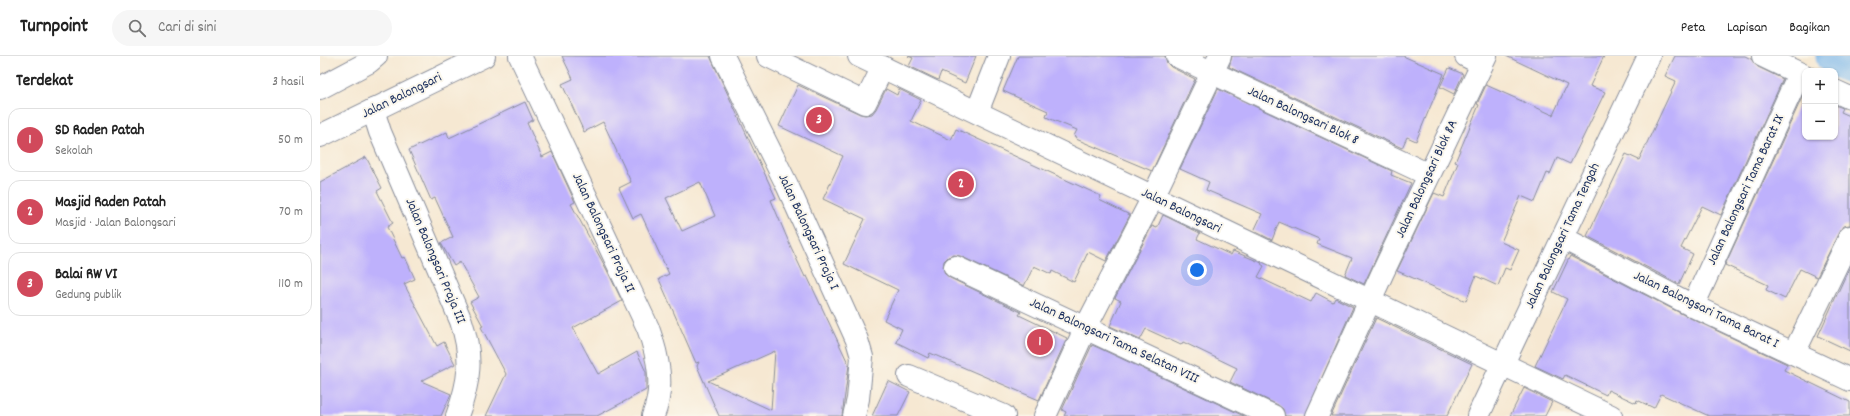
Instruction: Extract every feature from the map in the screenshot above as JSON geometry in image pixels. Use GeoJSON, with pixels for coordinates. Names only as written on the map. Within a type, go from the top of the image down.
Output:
{"type":"FeatureCollection","features":[{"type":"Feature","properties":{"kind":"street"},"geometry":{"type":"LineString","coordinates":[[320,88],[369,62],[376,56]]}},
{"type":"Feature","properties":{"kind":"street","name":"Jalan Balongsari"},"geometry":{"type":"LineString","coordinates":[[320,136],[484,56]]}},
{"type":"Feature","properties":{"kind":"street","name":"Jalan Balongsari Praja II"},"geometry":{"type":"LineString","coordinates":[[520,56],[648,328],[655,349],[659,369],[659,390],[653,416]]}},
{"type":"Feature","properties":{"kind":"street","name":"Jalan Balongsari Praja I"},"geometry":{"type":"LineString","coordinates":[[723,56],[787,185],[857,340],[862,357],[858,399],[854,416]]}},
{"type":"Feature","properties":{"kind":"street"},"geometry":{"type":"LineString","coordinates":[[768,56],[865,103],[883,67]]}},
{"type":"Feature","properties":{"kind":"street","name":"Jalan Balongsari"},"geometry":{"type":"LineString","coordinates":[[859,56],[1370,302],[1611,416]]}},
{"type":"Feature","properties":{"kind":"street"},"geometry":{"type":"LineString","coordinates":[[977,112],[999,56]]}},
{"type":"Feature","properties":{"kind":"street","name":"Jalan Balongsari Blok 8"},"geometry":{"type":"LineString","coordinates":[[1177,56],[1215,65],[1429,175]]}},
{"type":"Feature","properties":{"kind":"street","name":"Jalan Balongsari Tama Tengah"},"geometry":{"type":"LineString","coordinates":[[1478,416],[1649,56]]}},
{"type":"Feature","properties":{"kind":"street"},"geometry":{"type":"LineString","coordinates":[[1763,56],[1802,75]]}},
{"type":"Feature","properties":{"kind":"street","name":"Jalan Balongsari Blok 8A"},"geometry":{"type":"LineString","coordinates":[[1317,416],[1429,175],[1478,59]]}},
{"type":"Feature","properties":{"kind":"street"},"geometry":{"type":"LineString","coordinates":[[1045,416],[1086,327],[1153,197],[1215,65]]}},
{"type":"Feature","properties":{"kind":"street","name":"Jalan Balongsari Tama Barat IX"},"geometry":{"type":"LineString","coordinates":[[1693,306],[1802,75]]}},
{"type":"Feature","properties":{"kind":"street"},"geometry":{"type":"LineString","coordinates":[[1838,92],[1850,98]]}},
{"type":"Feature","properties":{"kind":"street","name":"Jalan Balongsari Praja III"},"geometry":{"type":"LineString","coordinates":[[373,110],[380,132],[462,321],[468,341],[469,369],[457,416]]}},
{"type":"Feature","properties":{"kind":"street"},"geometry":{"type":"LineString","coordinates":[[1794,353],[1850,237]]}},
{"type":"Feature","properties":{"kind":"street","name":"Jalan Balongsari Tama Barat I"},"geometry":{"type":"LineString","coordinates":[[1563,238],[1693,306],[1850,380]]}},
{"type":"Feature","properties":{"kind":"street","name":"Jalan Balongsari Tama Selatan VIII"},"geometry":{"type":"LineString","coordinates":[[955,267],[1086,327],[1273,416]]}},
{"type":"Feature","properties":{"kind":"street"},"geometry":{"type":"LineString","coordinates":[[909,376],[1004,416]]}},
{"type":"Feature","properties":{"kind":"building"},"geometry":{"type":"Polygon","coordinates":[[[562,56],[710,56],[776,198],[771,200],[790,245],[805,277],[807,276],[849,365],[842,416],[719,416],[697,366],[699,362],[696,363],[659,279],[669,274],[641,214],[633,218],[619,188],[631,182],[603,122],[584,132],[562,84],[573,79],[562,56]],[[700,182],[666,198],[682,231],[715,216],[700,182]],[[775,351],[708,381],[771,410],[775,351]]]}},
{"type":"Feature","properties":{"kind":"building"},"geometry":{"type":"Polygon","coordinates":[[[908,56],[976,56],[965,83],[941,72],[938,80],[909,66],[913,58],[908,56]]]}},
{"type":"Feature","properties":{"kind":"building"},"geometry":{"type":"Polygon","coordinates":[[[1018,56],[1165,56],[1167,63],[1171,67],[1195,79],[1152,171],[1076,139],[1077,137],[1074,136],[1077,130],[1046,117],[1048,111],[1003,91],[1018,56]]]}},
{"type":"Feature","properties":{"kind":"building"},"geometry":{"type":"Polygon","coordinates":[[[1232,56],[1403,56],[1444,74],[1416,141],[1407,137],[1402,148],[1229,67],[1232,56]]]}},
{"type":"Feature","properties":{"kind":"building"},"geometry":{"type":"Polygon","coordinates":[[[1506,56],[1604,56],[1590,86],[1605,92],[1570,164],[1557,158],[1550,174],[1547,173],[1535,202],[1521,196],[1501,242],[1519,250],[1510,270],[1505,268],[1498,286],[1476,276],[1466,301],[1397,271],[1434,193],[1444,197],[1458,163],[1455,162],[1479,105],[1477,104],[1486,85],[1553,115],[1567,85],[1506,56]]]}},
{"type":"Feature","properties":{"kind":"building"},"geometry":{"type":"Polygon","coordinates":[[[1675,56],[1745,56],[1751,59],[1758,67],[1783,79],[1721,215],[1702,206],[1681,248],[1693,254],[1679,284],[1587,236],[1626,154],[1639,160],[1676,81],[1665,76],[1675,56]]]}},
{"type":"Feature","properties":{"kind":"building"},"geometry":{"type":"Polygon","coordinates":[[[1449,68],[1463,74],[1454,94],[1440,87],[1449,68]]]}},
{"type":"Feature","properties":{"kind":"building"},"geometry":{"type":"Polygon","coordinates":[[[798,85],[865,115],[872,114],[886,89],[897,95],[899,89],[921,100],[911,121],[951,140],[956,129],[1101,196],[1099,200],[1130,215],[1106,261],[1088,252],[1074,282],[1052,271],[1051,274],[1034,266],[1024,286],[960,256],[954,255],[948,257],[944,261],[943,268],[945,274],[950,278],[1021,312],[1019,315],[1067,338],[1039,400],[930,353],[928,358],[896,342],[902,329],[884,320],[898,290],[844,264],[865,219],[823,199],[843,156],[779,126],[798,85]]]}},
{"type":"Feature","properties":{"kind":"building"},"geometry":{"type":"Polygon","coordinates":[[[1218,89],[1392,171],[1391,175],[1411,183],[1364,284],[1345,275],[1352,258],[1317,244],[1319,239],[1279,222],[1272,240],[1254,231],[1262,214],[1206,190],[1209,182],[1180,169],[1218,89]]]}},
{"type":"Feature","properties":{"kind":"building"},"geometry":{"type":"Polygon","coordinates":[[[1802,98],[1802,140],[1838,140],[1838,106],[1843,108],[1841,112],[1850,116],[1850,225],[1843,226],[1839,232],[1817,277],[1800,269],[1785,299],[1766,290],[1768,285],[1725,265],[1802,98]]]}},
{"type":"Feature","properties":{"kind":"building"},"geometry":{"type":"Polygon","coordinates":[[[525,102],[533,120],[527,123],[542,157],[552,152],[575,202],[571,204],[622,301],[573,328],[598,374],[637,352],[646,372],[646,390],[597,416],[486,416],[506,374],[481,327],[483,326],[470,302],[479,297],[460,262],[454,266],[441,243],[453,237],[435,198],[431,200],[409,150],[447,132],[449,138],[525,102]]]}},
{"type":"Feature","properties":{"kind":"building"},"geometry":{"type":"Polygon","coordinates":[[[366,157],[382,188],[377,191],[393,223],[387,227],[402,258],[405,257],[415,279],[404,284],[437,346],[444,342],[455,364],[421,381],[451,394],[441,416],[320,416],[320,182],[366,157]]]}},
{"type":"Feature","properties":{"kind":"building"},"geometry":{"type":"Polygon","coordinates":[[[1163,215],[1200,233],[1197,239],[1231,255],[1233,251],[1262,263],[1261,264],[1264,266],[1258,277],[1311,302],[1316,293],[1333,302],[1335,298],[1353,307],[1305,416],[1285,416],[1283,409],[1278,405],[1230,382],[1237,368],[1183,342],[1181,345],[1146,329],[1140,340],[1110,326],[1121,301],[1115,298],[1152,226],[1157,228],[1163,215]]]}},
{"type":"Feature","properties":{"kind":"building"},"geometry":{"type":"Polygon","coordinates":[[[1570,256],[1688,317],[1787,364],[1784,370],[1850,402],[1850,416],[1709,416],[1661,394],[1654,408],[1637,400],[1636,403],[1608,390],[1606,395],[1565,375],[1563,379],[1535,366],[1567,299],[1553,292],[1570,256]]]}},
{"type":"Feature","properties":{"kind":"building"},"geometry":{"type":"Polygon","coordinates":[[[1850,266],[1850,351],[1818,336],[1850,266]]]}},
{"type":"Feature","properties":{"kind":"building"},"geometry":{"type":"Polygon","coordinates":[[[1376,318],[1472,364],[1447,416],[1331,416],[1376,318]]]}},
{"type":"Feature","properties":{"kind":"building"},"geometry":{"type":"Polygon","coordinates":[[[1092,345],[1244,416],[1064,416],[1066,412],[1062,410],[1092,345]]]}},
{"type":"Feature","properties":{"kind":"building"},"geometry":{"type":"Polygon","coordinates":[[[888,381],[910,392],[898,416],[872,416],[888,381]]]}},
{"type":"Feature","properties":{"kind":"building"},"geometry":{"type":"Polygon","coordinates":[[[1524,388],[1552,402],[1545,416],[1510,416],[1524,388]]]}},
{"type":"Feature","properties":{"kind":"waterway"},"geometry":{"type":"LineString","coordinates":[[1837,56],[1850,62]]}},
{"type":"Feature","properties":{"kind":"place","name":"Balai RW VI"},"geometry":{"type":"Point","coordinates":[819,120]}},
{"type":"Feature","properties":{"kind":"place","name":"Masjid Raden Patah"},"geometry":{"type":"Point","coordinates":[961,184]}},
{"type":"Feature","properties":{"kind":"place","name":"SD Raden Patah"},"geometry":{"type":"Point","coordinates":[1040,342]}}]}
